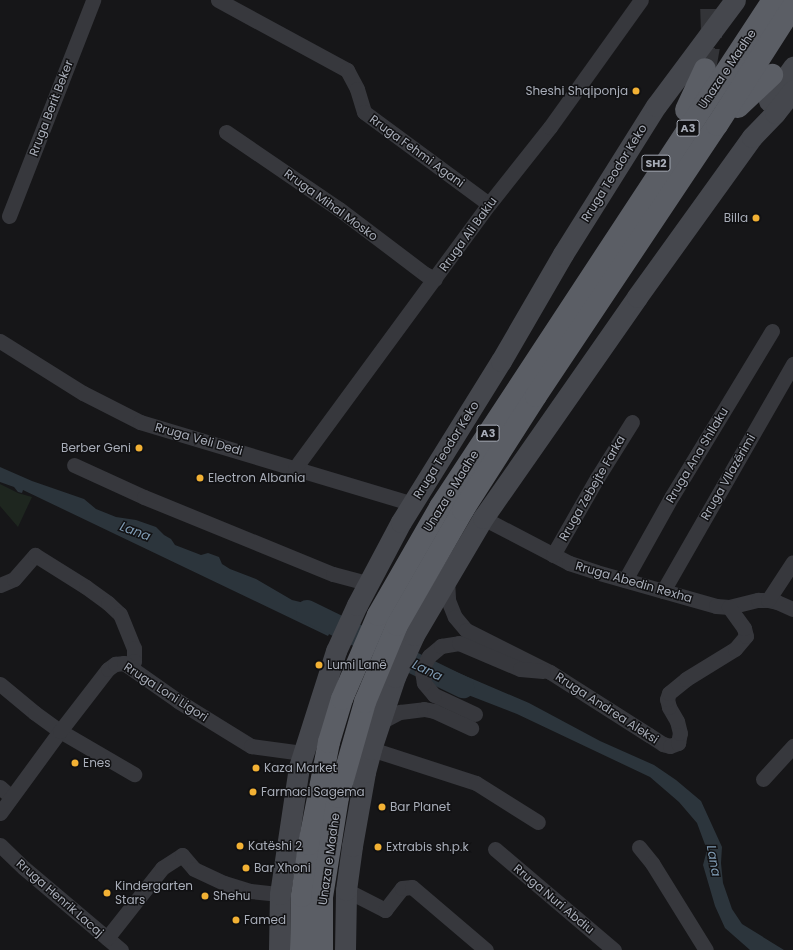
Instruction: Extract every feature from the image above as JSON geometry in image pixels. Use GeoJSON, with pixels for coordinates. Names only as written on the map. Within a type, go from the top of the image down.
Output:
{"type":"FeatureCollection","features":[{"type":"Feature","properties":{"kind":"highway","name":"Unaza e Madhe"},"geometry":{"type":"LineString","coordinates":[[322,950],[322,897],[338,797],[352,744],[377,669],[378,615],[440,507],[604,255],[773,0]]}},
{"type":"Feature","properties":{"kind":"highway","name":"Unaza e Madhe"},"geometry":{"type":"LineString","coordinates":[[301,950],[302,896],[317,796],[329,742],[342,699],[377,669],[406,630],[463,510],[527,409],[717,125],[793,6]]}},
{"type":"Feature","properties":{"kind":"highway","name":"SH2"},"geometry":{"type":"LineString","coordinates":[[604,255],[690,102],[705,69]]}},
{"type":"Feature","properties":{"kind":"highway"},"geometry":{"type":"LineString","coordinates":[[717,125],[772,76]]}},
{"type":"Feature","properties":{"kind":"main road","name":"Rruga Teodor Keko"},"geometry":{"type":"LineString","coordinates":[[279,950],[280,894],[295,784],[295,752],[336,651],[367,583],[386,548],[501,361],[563,254],[656,106],[735,0]]}},
{"type":"Feature","properties":{"kind":"main road"},"geometry":{"type":"LineString","coordinates":[[683,70],[700,63],[739,14],[747,0]]}},
{"type":"Feature","properties":{"kind":"main road"},"geometry":{"type":"LineString","coordinates":[[752,137],[766,106],[793,67]]}},
{"type":"Feature","properties":{"kind":"main road"},"geometry":{"type":"LineString","coordinates":[[406,630],[447,579],[483,518],[636,297],[752,137],[775,113],[793,90]]}},
{"type":"Feature","properties":{"kind":"main road"},"geometry":{"type":"LineString","coordinates":[[345,950],[346,890],[360,800],[371,749],[379,724],[377,669]]}},
{"type":"Feature","properties":{"kind":"street","name":"Rruga Berit Beker"},"geometry":{"type":"LineString","coordinates":[[9,216],[93,0]]}},
{"type":"Feature","properties":{"kind":"street","name":"Rruga Fehmi Agani"},"geometry":{"type":"LineString","coordinates":[[218,0],[347,70],[357,89],[364,112],[489,204]]}},
{"type":"Feature","properties":{"kind":"street","name":"Rruga Ali Bakiu"},"geometry":{"type":"LineString","coordinates":[[295,468],[489,204],[550,127],[641,0]]}},
{"type":"Feature","properties":{"kind":"street","name":"Rruga Mihal Mosko"},"geometry":{"type":"LineString","coordinates":[[226,132],[339,210],[425,274],[435,279]]}},
{"type":"Feature","properties":{"kind":"street","name":"Rruga Ana Shllaku"},"geometry":{"type":"LineString","coordinates":[[625,580],[672,496],[772,331]]}},
{"type":"Feature","properties":{"kind":"street","name":"Rruga Veli Dedi"},"geometry":{"type":"LineString","coordinates":[[0,341],[83,392],[140,422],[413,504]]}},
{"type":"Feature","properties":{"kind":"street","name":"Rruga Vllazërimi"},"geometry":{"type":"LineString","coordinates":[[663,591],[793,364]]}},
{"type":"Feature","properties":{"kind":"street","name":"Rruga Zebejte Farka"},"geometry":{"type":"LineString","coordinates":[[553,555],[597,478],[632,422]]}},
{"type":"Feature","properties":{"kind":"street"},"geometry":{"type":"LineString","coordinates":[[74,465],[144,497],[333,574],[367,583]]}},
{"type":"Feature","properties":{"kind":"street","name":"Rruga Abedin Rexha"},"geometry":{"type":"LineString","coordinates":[[483,518],[569,563],[625,580],[716,606],[729,607],[758,600],[768,600],[793,609]]}},
{"type":"Feature","properties":{"kind":"street"},"geometry":{"type":"LineString","coordinates":[[0,585],[14,579],[35,555],[103,599],[120,614],[134,648],[132,668]]}},
{"type":"Feature","properties":{"kind":"street"},"geometry":{"type":"LineString","coordinates":[[768,600],[793,562]]}},
{"type":"Feature","properties":{"kind":"street","name":"Rruga Andrea Aleksi"},"geometry":{"type":"LineString","coordinates":[[447,579],[448,600],[455,617],[466,630],[550,672],[662,744],[670,746],[678,743],[680,733],[677,721],[669,707],[667,699],[669,693],[686,679],[735,649],[746,636],[744,628],[729,607]]}},
{"type":"Feature","properties":{"kind":"street"},"geometry":{"type":"LineString","coordinates":[[379,724],[400,712],[424,709],[473,721],[438,697],[424,683],[422,672],[425,663],[429,656],[441,646],[459,644],[520,669],[550,672]]}},
{"type":"Feature","properties":{"kind":"street","name":"Rruga Loni Ligori"},"geometry":{"type":"LineString","coordinates":[[0,812],[108,669],[115,664],[124,663],[178,701],[251,746],[295,752]]}},
{"type":"Feature","properties":{"kind":"street"},"geometry":{"type":"LineString","coordinates":[[0,684],[35,714],[60,731],[134,774]]}},
{"type":"Feature","properties":{"kind":"street"},"geometry":{"type":"LineString","coordinates":[[763,779],[793,746]]}},
{"type":"Feature","properties":{"kind":"street"},"geometry":{"type":"LineString","coordinates":[[371,749],[476,783],[538,822]]}},
{"type":"Feature","properties":{"kind":"street"},"geometry":{"type":"LineString","coordinates":[[0,787],[12,797]]}},
{"type":"Feature","properties":{"kind":"street","name":"Rruga Henrik Lacaj"},"geometry":{"type":"LineString","coordinates":[[0,845],[24,868],[121,950]]}},
{"type":"Feature","properties":{"kind":"street"},"geometry":{"type":"LineString","coordinates":[[639,847],[652,863],[706,950]]}},
{"type":"Feature","properties":{"kind":"street","name":"Rruga Nuri Abdiu"},"geometry":{"type":"LineString","coordinates":[[494,849],[614,950]]}},
{"type":"Feature","properties":{"kind":"street"},"geometry":{"type":"LineString","coordinates":[[107,938],[162,868],[182,855],[194,869],[218,881],[250,891],[280,894]]}},
{"type":"Feature","properties":{"kind":"street"},"geometry":{"type":"LineString","coordinates":[[346,890],[385,910],[402,888],[412,886],[486,950]]}},
{"type":"Feature","properties":{"kind":"shaded area"},"geometry":{"type":"Polygon","coordinates":[[[0,484],[18,493],[32,497],[18,527],[0,506],[0,484]]]}},
{"type":"Feature","properties":{"kind":"water"},"geometry":{"type":"Polygon","coordinates":[[[0,467],[32,481],[84,499],[96,509],[116,517],[136,520],[156,527],[164,535],[171,539],[175,545],[201,555],[208,553],[219,557],[222,564],[230,569],[256,579],[292,600],[321,607],[337,620],[328,636],[23,490],[22,493],[18,492],[14,487],[0,482],[0,467]]]}},
{"type":"Feature","properties":{"kind":"water"},"geometry":{"type":"Polygon","coordinates":[[[440,665],[529,703],[600,741],[654,765],[676,780],[701,801],[722,847],[721,863],[723,883],[732,909],[742,924],[784,950],[750,950],[725,928],[715,906],[703,865],[707,850],[697,823],[679,802],[650,777],[517,714],[432,681],[440,665]]]}},
{"type":"Feature","properties":{"kind":"waterway","name":"Lana"},"geometry":{"type":"LineString","coordinates":[[307,611],[463,687]]}},
{"type":"Feature","properties":{"kind":"tunnel"},"geometry":{"type":"LineString","coordinates":[[705,69],[712,31],[711,0]]}},
{"type":"Feature","properties":{"kind":"place","name":"Sheshi Shqiponja"},"geometry":{"type":"Point","coordinates":[636,91]}},
{"type":"Feature","properties":{"kind":"place","name":"Billa"},"geometry":{"type":"Point","coordinates":[756,218]}},
{"type":"Feature","properties":{"kind":"place","name":"Berber Geni"},"geometry":{"type":"Point","coordinates":[139,448]}},
{"type":"Feature","properties":{"kind":"place","name":"Electron Albania"},"geometry":{"type":"Point","coordinates":[200,478]}},
{"type":"Feature","properties":{"kind":"place","name":"Lumi Lanë"},"geometry":{"type":"Point","coordinates":[319,665]}},
{"type":"Feature","properties":{"kind":"place","name":"Enes"},"geometry":{"type":"Point","coordinates":[75,763]}},
{"type":"Feature","properties":{"kind":"place","name":"Kaza Market"},"geometry":{"type":"Point","coordinates":[256,768]}},
{"type":"Feature","properties":{"kind":"place","name":"Farmaci Sagema"},"geometry":{"type":"Point","coordinates":[253,792]}},
{"type":"Feature","properties":{"kind":"place","name":"Bar Planet"},"geometry":{"type":"Point","coordinates":[382,807]}},
{"type":"Feature","properties":{"kind":"place","name":"Katëshi 2"},"geometry":{"type":"Point","coordinates":[240,846]}},
{"type":"Feature","properties":{"kind":"place","name":"Extrabis sh.p.k"},"geometry":{"type":"Point","coordinates":[378,847]}},
{"type":"Feature","properties":{"kind":"place","name":"Bar Xhoni"},"geometry":{"type":"Point","coordinates":[246,868]}},
{"type":"Feature","properties":{"kind":"place","name":"Kindergarten Stars"},"geometry":{"type":"Point","coordinates":[107,893]}},
{"type":"Feature","properties":{"kind":"place","name":"Shehu"},"geometry":{"type":"Point","coordinates":[205,896]}},
{"type":"Feature","properties":{"kind":"place","name":"Famed"},"geometry":{"type":"Point","coordinates":[236,920]}}]}
